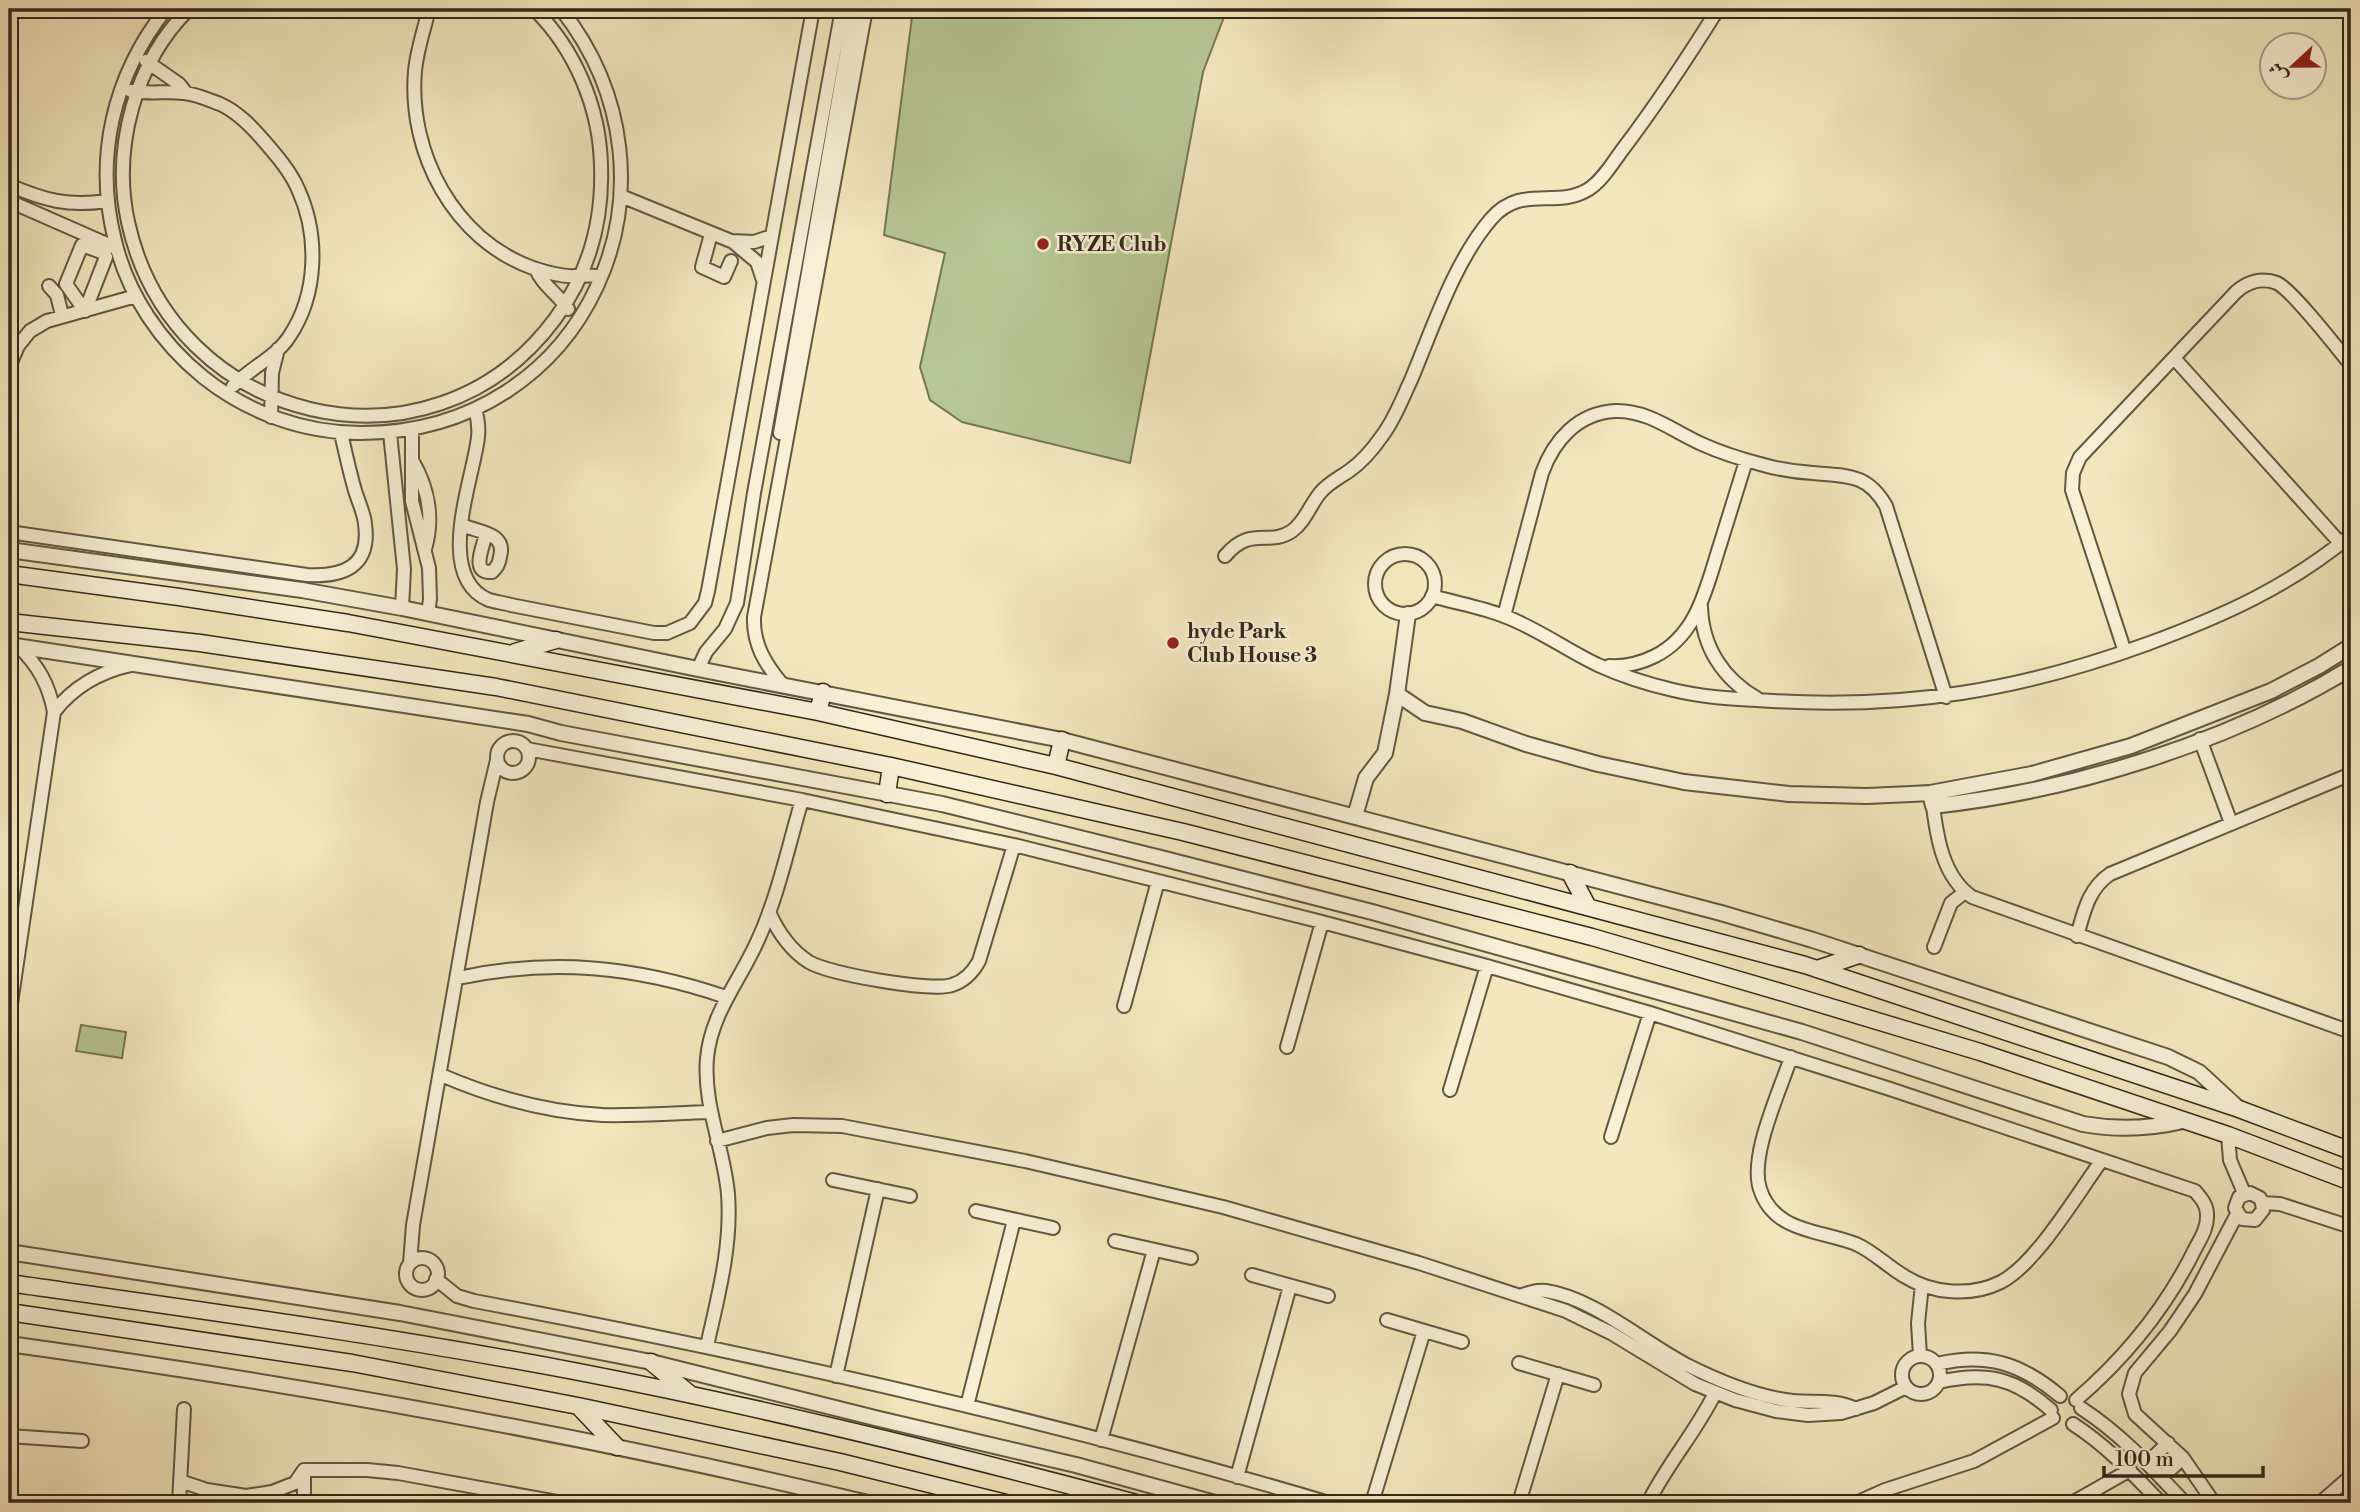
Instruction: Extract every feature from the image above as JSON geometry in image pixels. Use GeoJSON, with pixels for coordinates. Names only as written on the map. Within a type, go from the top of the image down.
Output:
{"type":"FeatureCollection","features":[{"type":"Feature","properties":{"kind":"main road"},"geometry":{"type":"LineString","coordinates":[[9,574],[285,612],[513,653],[818,712],[1056,766],[1817,969],[2239,1109],[2351,1151]]}},
{"type":"Feature","properties":{"kind":"main road"},"geometry":{"type":"LineString","coordinates":[[9,622],[200,643],[496,687],[891,766],[1183,832],[1617,944],[1980,1052],[2228,1135],[2351,1182]]}},
{"type":"Feature","properties":{"kind":"main road"},"geometry":{"type":"LineString","coordinates":[[513,653],[556,640]]}},
{"type":"Feature","properties":{"kind":"main road"},"geometry":{"type":"LineString","coordinates":[[818,712],[823,692]]}},
{"type":"Feature","properties":{"kind":"main road"},"geometry":{"type":"LineString","coordinates":[[1056,766],[1062,740]]}},
{"type":"Feature","properties":{"kind":"main road"},"geometry":{"type":"LineString","coordinates":[[887,794],[891,766]]}},
{"type":"Feature","properties":{"kind":"main road"},"geometry":{"type":"LineString","coordinates":[[1570,873],[1588,907]]}},
{"type":"Feature","properties":{"kind":"main road"},"geometry":{"type":"LineString","coordinates":[[1465,905],[1480,891],[1480,878]]}},
{"type":"Feature","properties":{"kind":"main road"},"geometry":{"type":"LineString","coordinates":[[1506,915],[1503,909],[1504,896],[1514,887]]}},
{"type":"Feature","properties":{"kind":"main road"},"geometry":{"type":"LineString","coordinates":[[1817,969],[1859,956]]}},
{"type":"Feature","properties":{"kind":"main road"},"geometry":{"type":"LineString","coordinates":[[9,1283],[333,1329],[580,1373],[877,1438],[1136,1503]]}},
{"type":"Feature","properties":{"kind":"main road"},"geometry":{"type":"LineString","coordinates":[[9,1312],[352,1363],[578,1406],[840,1462],[1006,1503]]}},
{"type":"Feature","properties":{"kind":"main road"},"geometry":{"type":"LineString","coordinates":[[651,1362],[692,1396]]}},
{"type":"Feature","properties":{"kind":"main road"},"geometry":{"type":"LineString","coordinates":[[578,1406],[617,1447]]}},
{"type":"Feature","properties":{"kind":"street"},"geometry":{"type":"LineString","coordinates":[[166,9],[151,27],[135,54],[120,90],[107,145],[107,201],[116,248],[136,296],[151,322],[191,368],[226,394],[271,417],[294,425],[341,433],[412,430],[475,410],[504,393],[534,371],[556,348],[576,323],[601,277],[616,232],[621,196],[620,146],[608,94],[592,54],[561,9]]}},
{"type":"Feature","properties":{"kind":"street"},"geometry":{"type":"LineString","coordinates":[[189,9],[166,37],[150,63],[137,92],[129,121],[123,180],[126,210],[138,258],[155,294],[171,319],[213,362],[238,380],[272,398],[313,410],[354,415],[409,411],[436,404],[486,382],[530,348],[565,305],[583,275],[599,215],[602,184],[596,123],[588,93],[575,65],[560,39],[534,9]]}},
{"type":"Feature","properties":{"kind":"street"},"geometry":{"type":"LineString","coordinates":[[475,410],[478,436],[461,525],[459,551],[467,578],[478,593],[489,599],[654,633],[667,633],[690,623],[705,603],[708,591],[813,9]]}},
{"type":"Feature","properties":{"kind":"street"},"geometry":{"type":"LineString","coordinates":[[698,669],[706,652],[725,629],[737,603],[754,493],[842,9]]}},
{"type":"Feature","properties":{"kind":"street"},"geometry":{"type":"LineString","coordinates":[[766,682],[750,641],[747,623],[853,9]]}},
{"type":"Feature","properties":{"kind":"street"},"geometry":{"type":"LineString","coordinates":[[782,684],[758,648],[754,617],[866,9]]}},
{"type":"Feature","properties":{"kind":"street"},"geometry":{"type":"LineString","coordinates":[[1225,556],[1236,545],[1249,538],[1275,537],[1293,531],[1321,491],[1366,456],[1396,414],[1456,276],[1491,219],[1503,208],[1520,200],[1572,196],[1594,185],[1651,110],[1718,9]]}},
{"type":"Feature","properties":{"kind":"street"},"geometry":{"type":"LineString","coordinates":[[429,10],[419,47],[415,97],[417,122],[432,170],[457,214],[493,246],[536,269],[573,276],[601,277]]}},
{"type":"Feature","properties":{"kind":"street"},"geometry":{"type":"LineString","coordinates":[[135,54],[179,83],[186,93]]}},
{"type":"Feature","properties":{"kind":"street"},"geometry":{"type":"LineString","coordinates":[[120,90],[186,93],[222,105],[238,114],[286,168],[304,204],[311,230],[312,275],[299,318],[289,338],[238,380],[226,394]]}},
{"type":"Feature","properties":{"kind":"street"},"geometry":{"type":"LineString","coordinates":[[9,185],[60,203],[107,201]]}},
{"type":"Feature","properties":{"kind":"street"},"geometry":{"type":"LineString","coordinates":[[621,196],[731,241],[754,242],[772,236]]}},
{"type":"Feature","properties":{"kind":"street"},"geometry":{"type":"LineString","coordinates":[[9,201],[116,248]]}},
{"type":"Feature","properties":{"kind":"street"},"geometry":{"type":"LineString","coordinates":[[711,234],[702,267],[724,277],[731,261]]}},
{"type":"Feature","properties":{"kind":"street"},"geometry":{"type":"LineString","coordinates":[[731,241],[757,262],[764,282]]}},
{"type":"Feature","properties":{"kind":"street"},"geometry":{"type":"LineString","coordinates":[[84,245],[104,253],[106,257],[85,311],[65,284],[80,247],[84,245]]}},
{"type":"Feature","properties":{"kind":"street"},"geometry":{"type":"LineString","coordinates":[[536,269],[542,281],[565,305],[576,323]]}},
{"type":"Feature","properties":{"kind":"street"},"geometry":{"type":"LineString","coordinates":[[2125,652],[2074,498],[2073,473],[2086,451],[2236,292],[2259,280],[2284,288],[2351,365]]}},
{"type":"Feature","properties":{"kind":"street"},"geometry":{"type":"LineString","coordinates":[[49,286],[57,295],[62,315]]}},
{"type":"Feature","properties":{"kind":"street"},"geometry":{"type":"LineString","coordinates":[[9,367],[18,346],[30,331],[62,315],[136,296]]}},
{"type":"Feature","properties":{"kind":"street"},"geometry":{"type":"LineString","coordinates":[[271,417],[272,373],[278,349]]}},
{"type":"Feature","properties":{"kind":"street"},"geometry":{"type":"LineString","coordinates":[[2174,358],[2341,544]]}},
{"type":"Feature","properties":{"kind":"street"},"geometry":{"type":"LineString","coordinates":[[1504,615],[1548,458],[1556,443],[1581,421],[1613,411],[1629,411],[1646,415],[1703,445],[1746,461],[1793,471],[1850,476],[1871,486],[1880,495],[1885,506],[1946,697]]}},
{"type":"Feature","properties":{"kind":"street"},"geometry":{"type":"LineString","coordinates":[[412,430],[412,460],[419,472],[429,509],[431,529],[425,549],[429,568],[428,613]]}},
{"type":"Feature","properties":{"kind":"street"},"geometry":{"type":"LineString","coordinates":[[9,532],[307,575],[327,576],[339,573],[352,568],[360,557],[365,524],[341,433]]}},
{"type":"Feature","properties":{"kind":"street"},"geometry":{"type":"LineString","coordinates":[[390,433],[404,569],[402,608]]}},
{"type":"Feature","properties":{"kind":"street"},"geometry":{"type":"LineString","coordinates":[[1598,665],[1631,664],[1661,653],[1686,631],[1701,603],[1746,461]]}},
{"type":"Feature","properties":{"kind":"street"},"geometry":{"type":"LineString","coordinates":[[461,525],[486,534]]}},
{"type":"Feature","properties":{"kind":"street"},"geometry":{"type":"LineString","coordinates":[[1432,596],[1504,615],[1598,665],[1676,691],[1759,700],[1851,703],[1946,697],[2035,680],[2125,652],[2206,622],[2253,601],[2298,575],[2351,535]]}},
{"type":"Feature","properties":{"kind":"street"},"geometry":{"type":"LineString","coordinates":[[9,550],[302,590],[402,608],[1062,740],[1721,913],[1859,956],[2168,1057],[2199,1072],[2239,1109]]}},
{"type":"Feature","properties":{"kind":"street"},"geometry":{"type":"LineString","coordinates":[[1411,555],[1421,559],[1433,575],[1432,596],[1427,605],[1418,611],[1397,613],[1388,609],[1376,593],[1377,573],[1391,558],[1411,555]]}},
{"type":"Feature","properties":{"kind":"street"},"geometry":{"type":"LineString","coordinates":[[404,569],[429,568]]}},
{"type":"Feature","properties":{"kind":"street"},"geometry":{"type":"LineString","coordinates":[[1701,603],[1704,632],[1715,660],[1734,683],[1759,700]]}},
{"type":"Feature","properties":{"kind":"street"},"geometry":{"type":"LineString","coordinates":[[1355,816],[1366,778],[1385,753],[1397,694],[1408,614]]}},
{"type":"Feature","properties":{"kind":"street"},"geometry":{"type":"LineString","coordinates":[[13,646],[528,724],[561,733],[942,804],[1385,916],[1802,1032],[2083,1124],[2140,1128],[2183,1121]]}},
{"type":"Feature","properties":{"kind":"street"},"geometry":{"type":"LineString","coordinates":[[9,1017],[54,712],[39,668],[13,646]]}},
{"type":"Feature","properties":{"kind":"street"},"geometry":{"type":"LineString","coordinates":[[1931,799],[2131,746],[2270,691],[2351,646]]}},
{"type":"Feature","properties":{"kind":"street"},"geometry":{"type":"LineString","coordinates":[[54,712],[71,693],[92,678],[131,665]]}},
{"type":"Feature","properties":{"kind":"street"},"geometry":{"type":"LineString","coordinates":[[1397,694],[1425,713],[1462,721],[1527,744],[1598,764],[1684,782],[1789,794],[1931,799],[2001,796],[2068,782],[2135,763],[2278,708],[2351,668]]}},
{"type":"Feature","properties":{"kind":"street"},"geometry":{"type":"LineString","coordinates":[[2200,740],[2231,823]]}},
{"type":"Feature","properties":{"kind":"street"},"geometry":{"type":"LineString","coordinates":[[410,1263],[419,1258],[430,1260],[436,1269],[436,1279],[428,1288],[416,1288],[407,1279],[413,1225],[487,802],[499,749],[507,742],[517,741],[527,749],[802,800],[1014,845],[1487,966],[1791,1057],[2195,1191],[2206,1206],[2207,1224],[2179,1280],[2149,1325],[2079,1404],[2078,1420],[2073,1424],[2062,1425],[2019,1386],[1994,1378],[1966,1377],[1939,1382]]}},
{"type":"Feature","properties":{"kind":"street"},"geometry":{"type":"LineString","coordinates":[[497,760],[503,770],[519,772],[527,765],[527,749]]}},
{"type":"Feature","properties":{"kind":"street"},"geometry":{"type":"LineString","coordinates":[[2077,936],[2088,899],[2101,880],[2109,874],[2351,774]]}},
{"type":"Feature","properties":{"kind":"street"},"geometry":{"type":"LineString","coordinates":[[1931,799],[1944,855],[1954,879],[1965,892],[1980,901],[2351,1032]]}},
{"type":"Feature","properties":{"kind":"street"},"geometry":{"type":"LineString","coordinates":[[707,1346],[723,1276],[729,1218],[724,1166],[710,1112],[708,1051],[726,997],[747,961],[769,912],[802,800]]}},
{"type":"Feature","properties":{"kind":"street"},"geometry":{"type":"LineString","coordinates":[[769,912],[796,952],[824,969],[847,975],[936,987],[954,985],[969,976],[979,961],[1014,845]]}},
{"type":"Feature","properties":{"kind":"street"},"geometry":{"type":"LineString","coordinates":[[1124,1006],[1158,881]]}},
{"type":"Feature","properties":{"kind":"street"},"geometry":{"type":"LineString","coordinates":[[1934,947],[1951,903],[1965,892]]}},
{"type":"Feature","properties":{"kind":"street"},"geometry":{"type":"LineString","coordinates":[[1287,1047],[1322,922]]}},
{"type":"Feature","properties":{"kind":"street"},"geometry":{"type":"LineString","coordinates":[[1450,1090],[1487,966]]}},
{"type":"Feature","properties":{"kind":"street"},"geometry":{"type":"LineString","coordinates":[[457,978],[513,969],[585,967],[656,976],[726,997]]}},
{"type":"Feature","properties":{"kind":"street"},"geometry":{"type":"LineString","coordinates":[[1611,1137],[1650,1013]]}},
{"type":"Feature","properties":{"kind":"street"},"geometry":{"type":"LineString","coordinates":[[1791,1057],[1758,1157],[1757,1181],[1766,1203],[1773,1213],[1793,1226],[1859,1246],[1879,1257],[1902,1276],[1923,1285],[1948,1291],[1973,1290],[1993,1285],[2012,1275],[2033,1255],[2102,1160]]}},
{"type":"Feature","properties":{"kind":"street"},"geometry":{"type":"LineString","coordinates":[[441,1075],[495,1096],[565,1111],[636,1115],[710,1112]]}},
{"type":"Feature","properties":{"kind":"street"},"geometry":{"type":"LineString","coordinates":[[717,1141],[767,1128],[828,1125],[935,1142],[1124,1182],[1223,1207],[1345,1241],[1519,1296],[1548,1291],[1569,1298],[1593,1308],[1675,1373],[1715,1393],[1790,1414],[1825,1415],[1857,1409],[1906,1387]]}},
{"type":"Feature","properties":{"kind":"street"},"geometry":{"type":"LineString","coordinates":[[2228,1135],[2231,1160],[2244,1193]]}},
{"type":"Feature","properties":{"kind":"street"},"geometry":{"type":"LineString","coordinates":[[833,1180],[909,1196]]}},
{"type":"Feature","properties":{"kind":"street"},"geometry":{"type":"LineString","coordinates":[[836,1376],[878,1189]]}},
{"type":"Feature","properties":{"kind":"street"},"geometry":{"type":"LineString","coordinates":[[2237,1214],[2242,1219],[2255,1220],[2263,1210],[2262,1203],[2255,1194],[2244,1193]]}},
{"type":"Feature","properties":{"kind":"street"},"geometry":{"type":"LineString","coordinates":[[2214,1503],[2183,1458],[2135,1414],[2129,1394],[2135,1373],[2195,1294],[2237,1214],[2236,1202],[2244,1193]]}},
{"type":"Feature","properties":{"kind":"street"},"geometry":{"type":"LineString","coordinates":[[2262,1203],[2280,1204],[2351,1227]]}},
{"type":"Feature","properties":{"kind":"street"},"geometry":{"type":"LineString","coordinates":[[976,1211],[1053,1228]]}},
{"type":"Feature","properties":{"kind":"street"},"geometry":{"type":"LineString","coordinates":[[967,1406],[1014,1220]]}},
{"type":"Feature","properties":{"kind":"street"},"geometry":{"type":"LineString","coordinates":[[9,1241],[15,1253],[400,1313],[651,1362],[1076,1465],[1215,1503]]}},
{"type":"Feature","properties":{"kind":"street"},"geometry":{"type":"LineString","coordinates":[[1115,1241],[1191,1258]]}},
{"type":"Feature","properties":{"kind":"street"},"geometry":{"type":"LineString","coordinates":[[1101,1440],[1154,1250]]}},
{"type":"Feature","properties":{"kind":"street"},"geometry":{"type":"LineString","coordinates":[[1252,1275],[1328,1296]]}},
{"type":"Feature","properties":{"kind":"street"},"geometry":{"type":"LineString","coordinates":[[436,1279],[449,1292],[474,1301],[707,1346],[967,1406],[1329,1503]]}},
{"type":"Feature","properties":{"kind":"street"},"geometry":{"type":"LineString","coordinates":[[1920,1356],[1918,1323],[1923,1285]]}},
{"type":"Feature","properties":{"kind":"street"},"geometry":{"type":"LineString","coordinates":[[1237,1477],[1290,1286]]}},
{"type":"Feature","properties":{"kind":"street"},"geometry":{"type":"LineString","coordinates":[[1387,1320],[1462,1342]]}},
{"type":"Feature","properties":{"kind":"street"},"geometry":{"type":"LineString","coordinates":[[1372,1503],[1424,1331]]}},
{"type":"Feature","properties":{"kind":"street"},"geometry":{"type":"LineString","coordinates":[[1638,1343],[1699,1371],[1757,1393],[1793,1401],[1839,1403],[1857,1409]]}},
{"type":"Feature","properties":{"kind":"street"},"geometry":{"type":"LineString","coordinates":[[9,1344],[250,1381],[617,1447],[811,1497],[868,1503]]}},
{"type":"Feature","properties":{"kind":"street"},"geometry":{"type":"LineString","coordinates":[[1926,1356],[1937,1364],[1939,1382],[1932,1391],[1916,1393],[1906,1387],[1903,1370],[1909,1360],[1926,1356]]}},
{"type":"Feature","properties":{"kind":"street"},"geometry":{"type":"LineString","coordinates":[[1937,1364],[1966,1359],[1996,1361],[2024,1371],[2060,1396]]}},
{"type":"Feature","properties":{"kind":"street"},"geometry":{"type":"LineString","coordinates":[[1519,1363],[1594,1385]]}},
{"type":"Feature","properties":{"kind":"street"},"geometry":{"type":"LineString","coordinates":[[1519,1503],[1558,1374]]}},
{"type":"Feature","properties":{"kind":"street"},"geometry":{"type":"LineString","coordinates":[[1648,1503],[1672,1461],[1703,1417],[1715,1393]]}},
{"type":"Feature","properties":{"kind":"street"},"geometry":{"type":"LineString","coordinates":[[1856,1503],[1885,1490],[1974,1461],[2052,1414],[2055,1399],[2060,1396],[2072,1396],[2119,1435],[2185,1503]]}},
{"type":"Feature","properties":{"kind":"street"},"geometry":{"type":"LineString","coordinates":[[179,1503],[184,1409]]}},
{"type":"Feature","properties":{"kind":"street"},"geometry":{"type":"LineString","coordinates":[[2073,1424],[2107,1448],[2161,1503]]}},
{"type":"Feature","properties":{"kind":"street"},"geometry":{"type":"LineString","coordinates":[[9,1436],[82,1441]]}},
{"type":"Feature","properties":{"kind":"street"},"geometry":{"type":"LineString","coordinates":[[2147,1463],[2168,1443]]}},
{"type":"Feature","properties":{"kind":"street"},"geometry":{"type":"LineString","coordinates":[[2161,1478],[2183,1458]]}},
{"type":"Feature","properties":{"kind":"street"},"geometry":{"type":"LineString","coordinates":[[304,1471],[367,1470],[398,1473],[563,1503]]}},
{"type":"Feature","properties":{"kind":"street"},"geometry":{"type":"LineString","coordinates":[[180,1481],[207,1490],[246,1496],[272,1492],[295,1483],[304,1471]]}},
{"type":"Feature","properties":{"kind":"street"},"geometry":{"type":"LineString","coordinates":[[304,1471],[304,1503]]}},
{"type":"Feature","properties":{"kind":"street"},"geometry":{"type":"LineString","coordinates":[[2072,1503],[2130,1471]]}},
{"type":"Feature","properties":{"kind":"street"},"geometry":{"type":"LineString","coordinates":[[2320,1503],[2351,1476]]}},
{"type":"Feature","properties":{"kind":"green space","name":"RYZE Club"},"geometry":{"type":"Polygon","coordinates":[[[913,9],[1227,9],[1203,72],[1130,463],[962,422],[930,400],[920,367],[945,253],[884,235],[913,9]]]}},
{"type":"Feature","properties":{"kind":"green space"},"geometry":{"type":"Polygon","coordinates":[[[81,1025],[126,1032],[122,1058],[76,1051],[81,1025]]]}},
{"type":"Feature","properties":{"kind":"place","name":"RYZE Club"},"geometry":{"type":"Point","coordinates":[1043,244]}},
{"type":"Feature","properties":{"kind":"place","name":"hyde Park Club House 3"},"geometry":{"type":"Point","coordinates":[1173,643]}}]}
